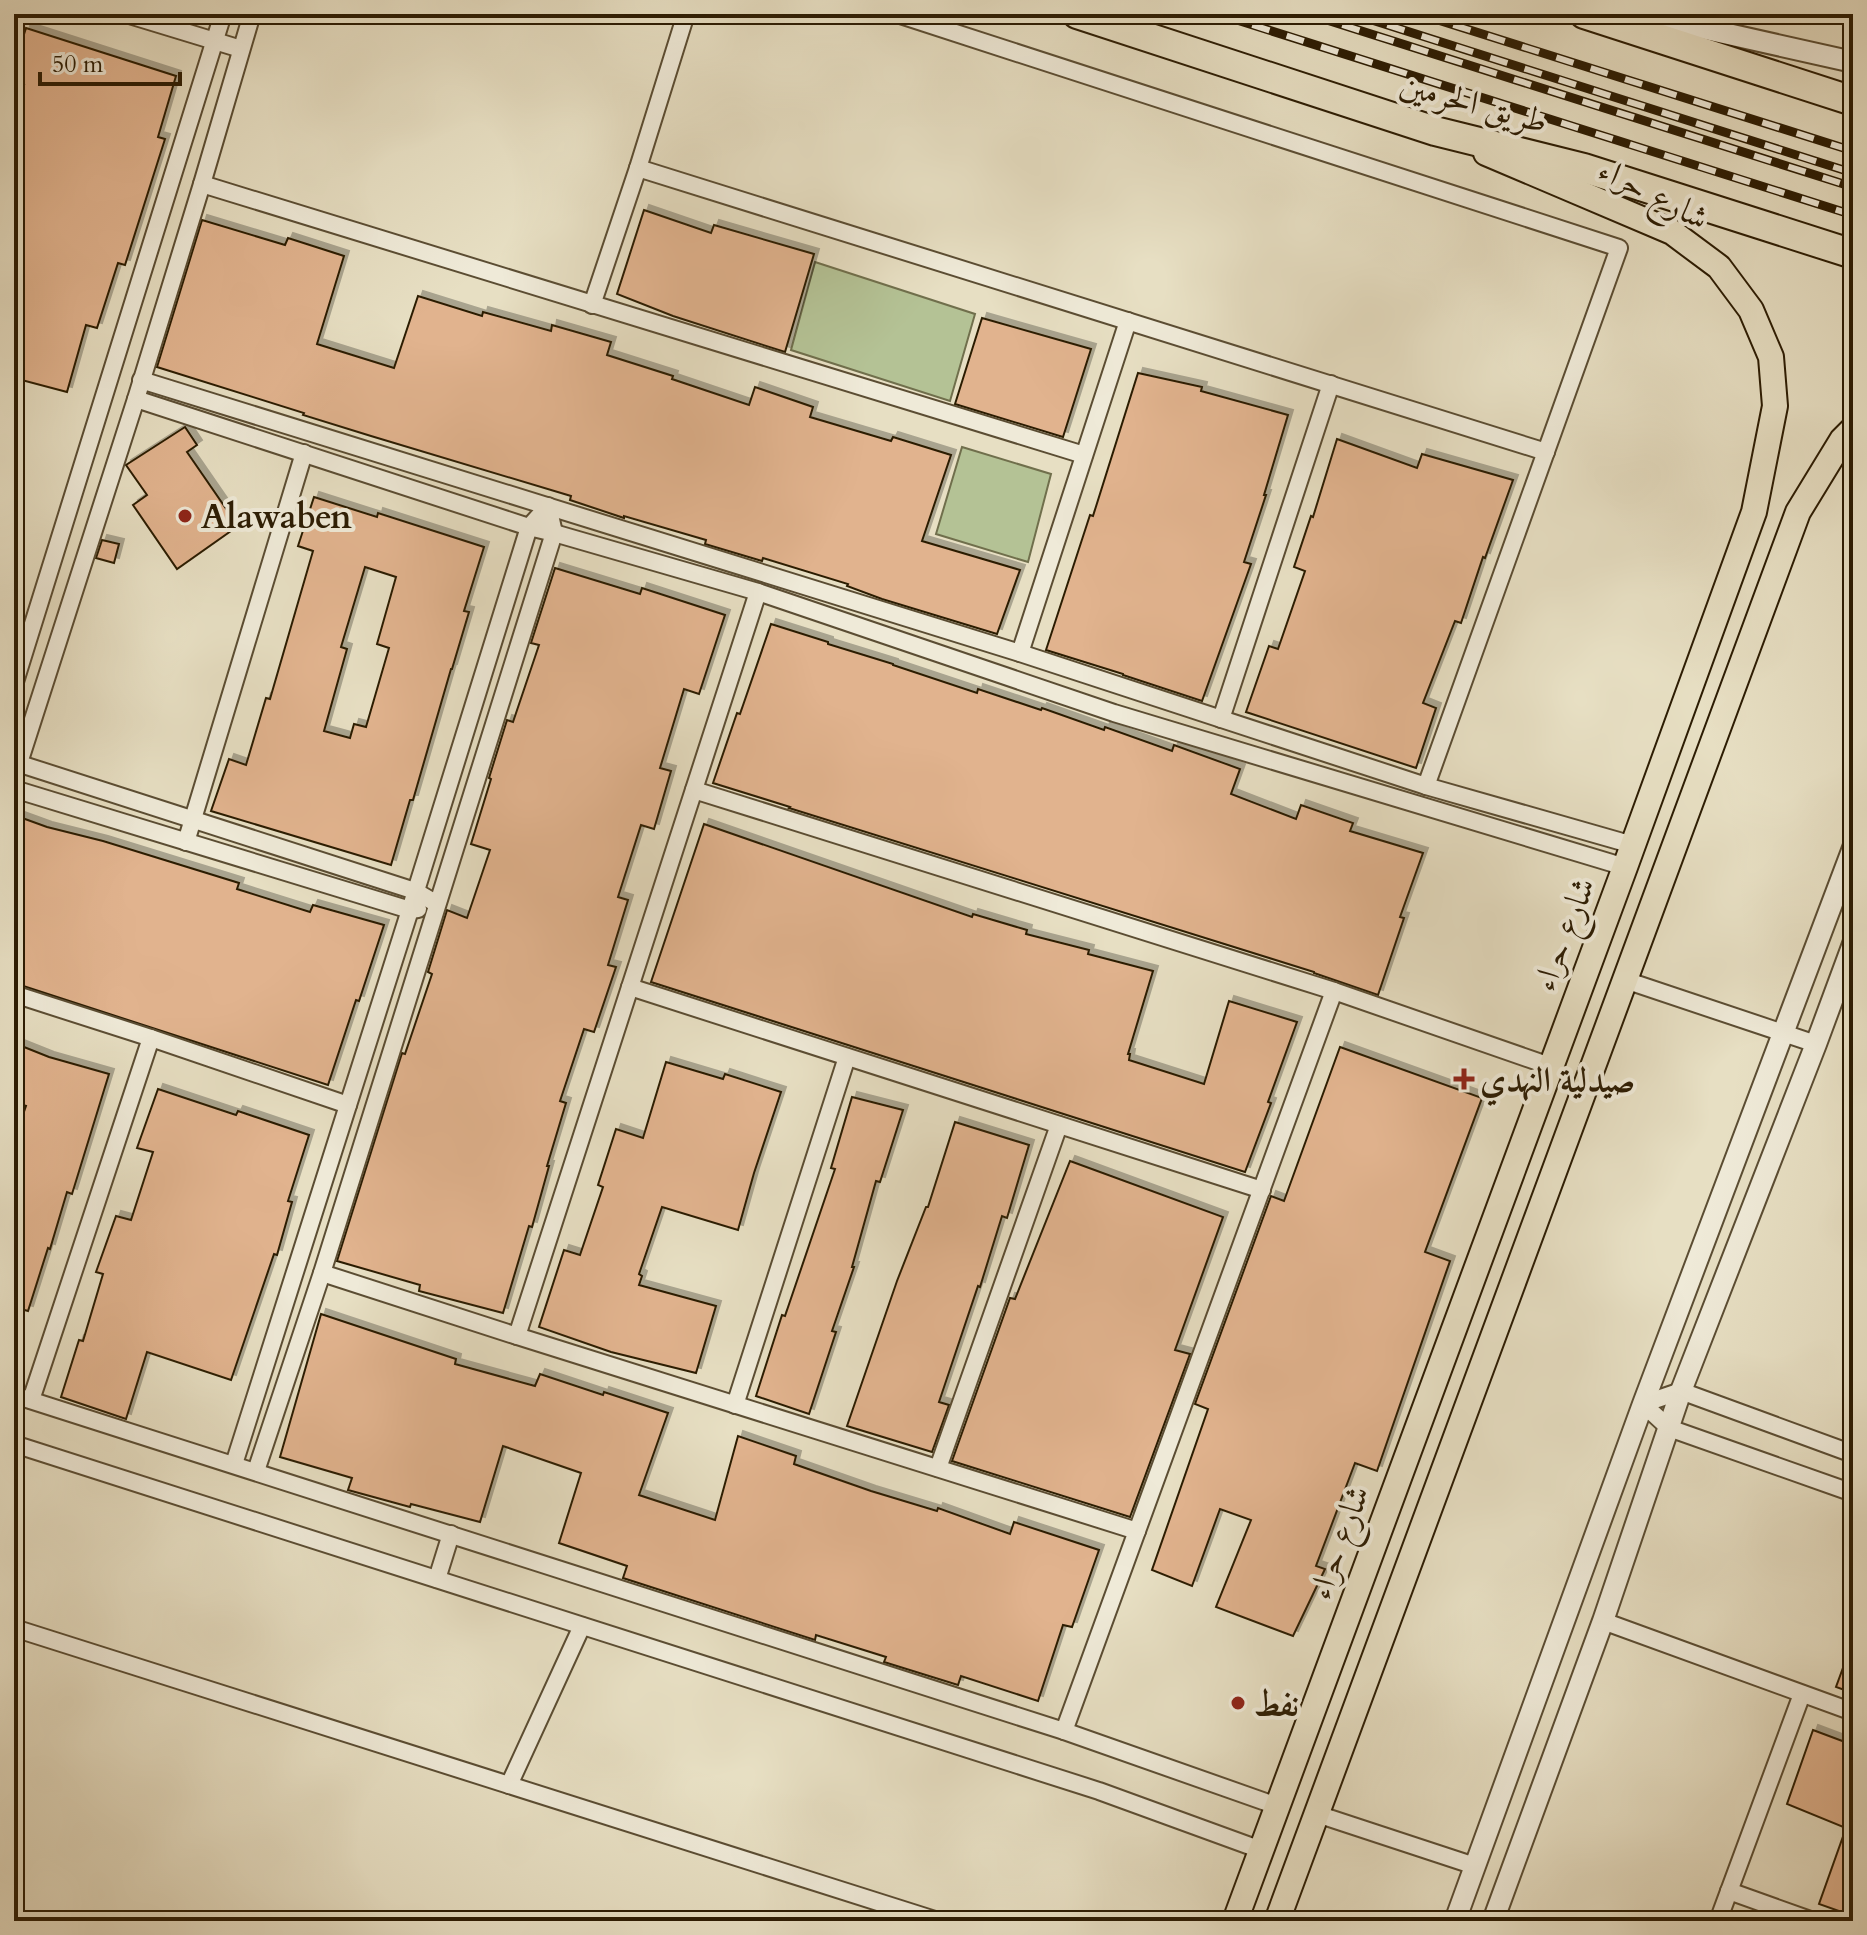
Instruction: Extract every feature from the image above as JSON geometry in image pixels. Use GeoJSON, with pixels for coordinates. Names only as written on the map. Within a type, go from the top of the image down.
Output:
{"type":"FeatureCollection","features":[{"type":"Feature","properties":{"kind":"highway","name":"طريق الحرمين"},"geometry":{"type":"LineString","coordinates":[[1077,14],[1435,131],[1584,168],[1853,254]]}},
{"type":"Feature","properties":{"kind":"highway"},"geometry":{"type":"LineString","coordinates":[[1584,14],[1853,101]]}},
{"type":"Feature","properties":{"kind":"main road","name":"شارع حراء"},"geometry":{"type":"LineString","coordinates":[[1235,1921],[1754,512],[1775,406],[1771,357],[1751,310],[1719,267],[1672,232],[1435,131]]}},
{"type":"Feature","properties":{"kind":"main road"},"geometry":{"type":"LineString","coordinates":[[1277,1921],[1798,512],[1842,440],[1853,429]]}},
{"type":"Feature","properties":{"kind":"main road"},"geometry":{"type":"LineString","coordinates":[[1679,717],[1719,725]]}},
{"type":"Feature","properties":{"kind":"street"},"geometry":{"type":"LineString","coordinates":[[126,14],[241,49]]}},
{"type":"Feature","properties":{"kind":"street"},"geometry":{"type":"LineString","coordinates":[[14,685],[223,14]]}},
{"type":"Feature","properties":{"kind":"street"},"geometry":{"type":"LineString","coordinates":[[252,14],[136,399],[16,765],[415,891],[437,904]]}},
{"type":"Feature","properties":{"kind":"street"},"geometry":{"type":"LineString","coordinates":[[592,305],[686,14]]}},
{"type":"Feature","properties":{"kind":"street"},"geometry":{"type":"LineString","coordinates":[[897,14],[1619,248],[1426,786]]}},
{"type":"Feature","properties":{"kind":"street"},"geometry":{"type":"LineString","coordinates":[[1639,14],[1853,62]]}},
{"type":"Feature","properties":{"kind":"street"},"geometry":{"type":"LineString","coordinates":[[638,168],[1546,452]]}},
{"type":"Feature","properties":{"kind":"street"},"geometry":{"type":"LineString","coordinates":[[202,184],[1084,455]]}},
{"type":"Feature","properties":{"kind":"street"},"geometry":{"type":"LineString","coordinates":[[1020,653],[1128,321]]}},
{"type":"Feature","properties":{"kind":"street"},"geometry":{"type":"LineString","coordinates":[[141,380],[1020,653],[1629,856]]}},
{"type":"Feature","properties":{"kind":"street"},"geometry":{"type":"LineString","coordinates":[[1221,719],[1331,384]]}},
{"type":"Feature","properties":{"kind":"street"},"geometry":{"type":"LineString","coordinates":[[136,399],[529,527],[758,592],[1114,713],[1629,856]]}},
{"type":"Feature","properties":{"kind":"street"},"geometry":{"type":"LineString","coordinates":[[186,842],[304,453]]}},
{"type":"Feature","properties":{"kind":"street"},"geometry":{"type":"LineString","coordinates":[[81,470],[110,480]]}},
{"type":"Feature","properties":{"kind":"street"},"geometry":{"type":"LineString","coordinates":[[234,1464],[529,527],[548,506]]}},
{"type":"Feature","properties":{"kind":"street"},"geometry":{"type":"LineString","coordinates":[[256,1471],[322,1273],[554,533],[548,506]]}},
{"type":"Feature","properties":{"kind":"street"},"geometry":{"type":"LineString","coordinates":[[517,1336],[758,592]]}},
{"type":"Feature","properties":{"kind":"street"},"geometry":{"type":"LineString","coordinates":[[1114,713],[1120,686]]}},
{"type":"Feature","properties":{"kind":"street"},"geometry":{"type":"LineString","coordinates":[[14,789],[410,910],[437,904]]}},
{"type":"Feature","properties":{"kind":"street"},"geometry":{"type":"LineString","coordinates":[[694,790],[1334,991],[1550,1066]]}},
{"type":"Feature","properties":{"kind":"street"},"geometry":{"type":"LineString","coordinates":[[1455,1921],[1643,1404],[1853,848]]}},
{"type":"Feature","properties":{"kind":"street"},"geometry":{"type":"LineString","coordinates":[[1493,1921],[1603,1621],[1681,1391],[1853,944]]}},
{"type":"Feature","properties":{"kind":"street"},"geometry":{"type":"LineString","coordinates":[[1625,980],[1816,1044]]}},
{"type":"Feature","properties":{"kind":"street"},"geometry":{"type":"LineString","coordinates":[[630,987],[1262,1190]]}},
{"type":"Feature","properties":{"kind":"street"},"geometry":{"type":"LineString","coordinates":[[1064,1731],[1334,991]]}},
{"type":"Feature","properties":{"kind":"street"},"geometry":{"type":"LineString","coordinates":[[14,994],[348,1105]]}},
{"type":"Feature","properties":{"kind":"street"},"geometry":{"type":"LineString","coordinates":[[31,1400],[151,1038]]}},
{"type":"Feature","properties":{"kind":"street"},"geometry":{"type":"LineString","coordinates":[[735,1405],[847,1057]]}},
{"type":"Feature","properties":{"kind":"street"},"geometry":{"type":"LineString","coordinates":[[938,1468],[1059,1125]]}},
{"type":"Feature","properties":{"kind":"street"},"geometry":{"type":"LineString","coordinates":[[322,1273],[1137,1531]]}},
{"type":"Feature","properties":{"kind":"street"},"geometry":{"type":"LineString","coordinates":[[1643,1404],[1681,1391],[1853,1454]]}},
{"type":"Feature","properties":{"kind":"street"},"geometry":{"type":"LineString","coordinates":[[14,1395],[1064,1731],[1277,1806]]}},
{"type":"Feature","properties":{"kind":"street"},"geometry":{"type":"LineString","coordinates":[[1643,1404],[1669,1428],[1853,1493]]}},
{"type":"Feature","properties":{"kind":"street"},"geometry":{"type":"LineString","coordinates":[[14,1444],[1099,1791],[1261,1850]]}},
{"type":"Feature","properties":{"kind":"street"},"geometry":{"type":"LineString","coordinates":[[437,1579],[451,1534]]}},
{"type":"Feature","properties":{"kind":"street"},"geometry":{"type":"LineString","coordinates":[[1603,1621],[1853,1712]]}},
{"type":"Feature","properties":{"kind":"street"},"geometry":{"type":"LineString","coordinates":[[509,1785],[582,1626]]}},
{"type":"Feature","properties":{"kind":"street"},"geometry":{"type":"LineString","coordinates":[[14,1628],[938,1921]]}},
{"type":"Feature","properties":{"kind":"street"},"geometry":{"type":"LineString","coordinates":[[1718,1921],[1802,1694]]}},
{"type":"Feature","properties":{"kind":"street"},"geometry":{"type":"LineString","coordinates":[[1317,1814],[1475,1866]]}},
{"type":"Feature","properties":{"kind":"street"},"geometry":{"type":"LineString","coordinates":[[1729,1891],[1813,1921]]}},
{"type":"Feature","properties":{"kind":"green space"},"geometry":{"type":"Polygon","coordinates":[[[815,262],[975,314],[950,401],[791,350],[815,262]]]}},
{"type":"Feature","properties":{"kind":"green space"},"geometry":{"type":"Polygon","coordinates":[[[962,447],[1051,474],[1028,562],[936,534],[962,447]]]}},
{"type":"Feature","properties":{"kind":"building"},"geometry":{"type":"Polygon","coordinates":[[[26,28],[176,76],[158,137],[165,139],[125,265],[118,263],[97,328],[86,325],[67,392],[14,378],[14,112],[24,85],[14,82],[14,66],[26,28]]]}},
{"type":"Feature","properties":{"kind":"building"},"geometry":{"type":"Polygon","coordinates":[[[644,210],[711,233],[714,225],[814,254],[785,352],[673,316],[617,294],[644,210]]]}},
{"type":"Feature","properties":{"kind":"building"},"geometry":{"type":"Polygon","coordinates":[[[202,220],[285,245],[288,238],[344,256],[317,344],[394,368],[418,296],[482,316],[483,312],[551,331],[552,325],[611,342],[607,355],[749,405],[755,387],[813,407],[810,417],[951,455],[922,541],[1020,570],[997,634],[882,599],[848,584],[705,544],[706,540],[570,500],[571,496],[157,367],[202,220]]]}},
{"type":"Feature","properties":{"kind":"building"},"geometry":{"type":"Polygon","coordinates":[[[982,318],[1091,349],[1063,437],[955,404],[982,318]]]}},
{"type":"Feature","properties":{"kind":"building"},"geometry":{"type":"Polygon","coordinates":[[[1138,373],[1202,387],[1201,391],[1288,415],[1244,562],[1251,564],[1202,701],[1046,650],[1138,373]]]}},
{"type":"Feature","properties":{"kind":"building","name":"Alawaben"},"geometry":{"type":"Polygon","coordinates":[[[185,427],[197,445],[187,452],[238,526],[177,569],[133,505],[147,495],[126,465],[185,427]]]}},
{"type":"Feature","properties":{"kind":"building"},"geometry":{"type":"Polygon","coordinates":[[[1337,439],[1417,468],[1422,454],[1513,480],[1461,623],[1455,621],[1423,703],[1436,708],[1416,768],[1246,712],[1269,646],[1278,649],[1305,571],[1294,567],[1337,439]]]}},
{"type":"Feature","properties":{"kind":"building"},"geometry":{"type":"Polygon","coordinates":[[[314,497],[377,517],[378,513],[484,547],[464,611],[469,612],[391,865],[211,811],[229,759],[246,765],[266,698],[270,699],[313,551],[298,546],[314,497]],[[365,567],[341,647],[347,649],[324,731],[350,738],[354,724],[366,727],[389,648],[377,644],[396,577],[365,567]]]}},
{"type":"Feature","properties":{"kind":"building"},"geometry":{"type":"Polygon","coordinates":[[[102,540],[119,544],[114,563],[96,558],[102,540]]]}},
{"type":"Feature","properties":{"kind":"building"},"geometry":{"type":"Polygon","coordinates":[[[555,568],[640,594],[642,588],[725,615],[699,694],[684,689],[660,768],[671,771],[654,829],[641,825],[618,897],[628,900],[608,965],[616,967],[594,1032],[584,1029],[560,1101],[566,1103],[532,1227],[529,1226],[503,1313],[419,1291],[420,1285],[337,1261],[402,1053],[405,1054],[432,974],[428,972],[447,910],[467,918],[490,850],[471,844],[507,720],[513,722],[539,645],[531,643],[555,568]]]}},
{"type":"Feature","properties":{"kind":"building"},"geometry":{"type":"Polygon","coordinates":[[[771,624],[977,693],[978,689],[1042,708],[1172,751],[1174,745],[1240,769],[1231,794],[1296,819],[1301,805],[1353,823],[1350,831],[1423,853],[1400,917],[1404,918],[1378,995],[1314,972],[713,783],[771,624]]]}},
{"type":"Feature","properties":{"kind":"building"},"geometry":{"type":"Polygon","coordinates":[[[14,815],[239,883],[237,889],[310,912],[313,905],[384,925],[328,1085],[14,983],[14,815]]]}},
{"type":"Feature","properties":{"kind":"building"},"geometry":{"type":"Polygon","coordinates":[[[704,824],[972,917],[973,914],[1027,930],[1026,934],[1153,971],[1128,1054],[1129,1060],[1204,1084],[1229,1001],[1297,1022],[1245,1172],[651,982],[704,824]]]}},
{"type":"Feature","properties":{"kind":"building"},"geometry":{"type":"Polygon","coordinates":[[[14,1043],[49,1057],[109,1074],[72,1194],[67,1192],[28,1311],[14,1307],[14,1141],[26,1106],[14,1102],[14,1043]]]}},
{"type":"Feature","properties":{"kind":"building"},"geometry":{"type":"Polygon","coordinates":[[[1340,1047],[1482,1098],[1425,1252],[1450,1261],[1377,1471],[1355,1463],[1316,1566],[1325,1569],[1293,1636],[1216,1607],[1251,1520],[1220,1509],[1192,1586],[1152,1570],[1208,1409],[1195,1404],[1271,1196],[1284,1201],[1340,1047]]]}},
{"type":"Feature","properties":{"kind":"building"},"geometry":{"type":"Polygon","coordinates":[[[666,1062],[723,1079],[725,1074],[781,1092],[738,1230],[662,1207],[639,1274],[642,1276],[639,1285],[716,1306],[696,1373],[611,1352],[539,1327],[564,1250],[580,1255],[603,1187],[598,1185],[616,1129],[643,1138],[666,1062]]]}},
{"type":"Feature","properties":{"kind":"building"},"geometry":{"type":"Polygon","coordinates":[[[158,1089],[309,1135],[288,1201],[292,1202],[277,1255],[274,1254],[231,1380],[147,1352],[126,1419],[61,1397],[79,1340],[83,1341],[103,1274],[96,1272],[116,1216],[131,1220],[153,1152],[137,1148],[158,1089]]]}},
{"type":"Feature","properties":{"kind":"building"},"geometry":{"type":"Polygon","coordinates":[[[852,1097],[903,1110],[880,1182],[876,1181],[854,1267],[832,1331],[836,1332],[809,1414],[756,1396],[835,1169],[831,1168],[852,1097]]]}},
{"type":"Feature","properties":{"kind":"building"},"geometry":{"type":"Polygon","coordinates":[[[955,1122],[1029,1145],[1007,1218],[1002,1216],[939,1402],[949,1405],[932,1452],[847,1426],[897,1281],[928,1207],[955,1122]]]}},
{"type":"Feature","properties":{"kind":"building"},"geometry":{"type":"Polygon","coordinates":[[[1070,1161],[1223,1217],[1175,1350],[1190,1354],[1130,1517],[952,1461],[1010,1298],[1015,1299],[1070,1161]]]}},
{"type":"Feature","properties":{"kind":"building"},"geometry":{"type":"Polygon","coordinates":[[[321,1314],[456,1359],[455,1364],[535,1386],[540,1374],[668,1413],[639,1495],[715,1520],[738,1436],[796,1456],[794,1464],[871,1491],[937,1511],[938,1508],[1010,1534],[1014,1522],[1099,1550],[1072,1627],[1063,1625],[1038,1701],[961,1676],[958,1685],[884,1662],[886,1657],[816,1635],[815,1640],[623,1578],[627,1566],[559,1543],[581,1473],[503,1446],[480,1522],[348,1490],[352,1478],[280,1457],[321,1314]]]}},
{"type":"Feature","properties":{"kind":"building"},"geometry":{"type":"Polygon","coordinates":[[[1853,1646],[1853,1693],[1836,1687],[1853,1646]]]}},
{"type":"Feature","properties":{"kind":"building"},"geometry":{"type":"Polygon","coordinates":[[[1813,1730],[1853,1745],[1853,1916],[1819,1904],[1846,1828],[1787,1804],[1813,1730]]]}},
{"type":"Feature","properties":{"kind":"railway"},"geometry":{"type":"LineString","coordinates":[[1218,14],[1853,215]]}},
{"type":"Feature","properties":{"kind":"railway"},"geometry":{"type":"LineString","coordinates":[[1308,14],[1853,187]]}},
{"type":"Feature","properties":{"kind":"railway"},"geometry":{"type":"LineString","coordinates":[[1353,14],[1853,173]]}},
{"type":"Feature","properties":{"kind":"railway"},"geometry":{"type":"LineString","coordinates":[[1419,14],[1853,151]]}},
{"type":"Feature","properties":{"kind":"place","name":"Alawaben"},"geometry":{"type":"Point","coordinates":[185,516]}},
{"type":"Feature","properties":{"kind":"place","name":"صيدلية النهدي"},"geometry":{"type":"Point","coordinates":[1464,1079]}},
{"type":"Feature","properties":{"kind":"place","name":"نفط"},"geometry":{"type":"Point","coordinates":[1238,1703]}}]}
